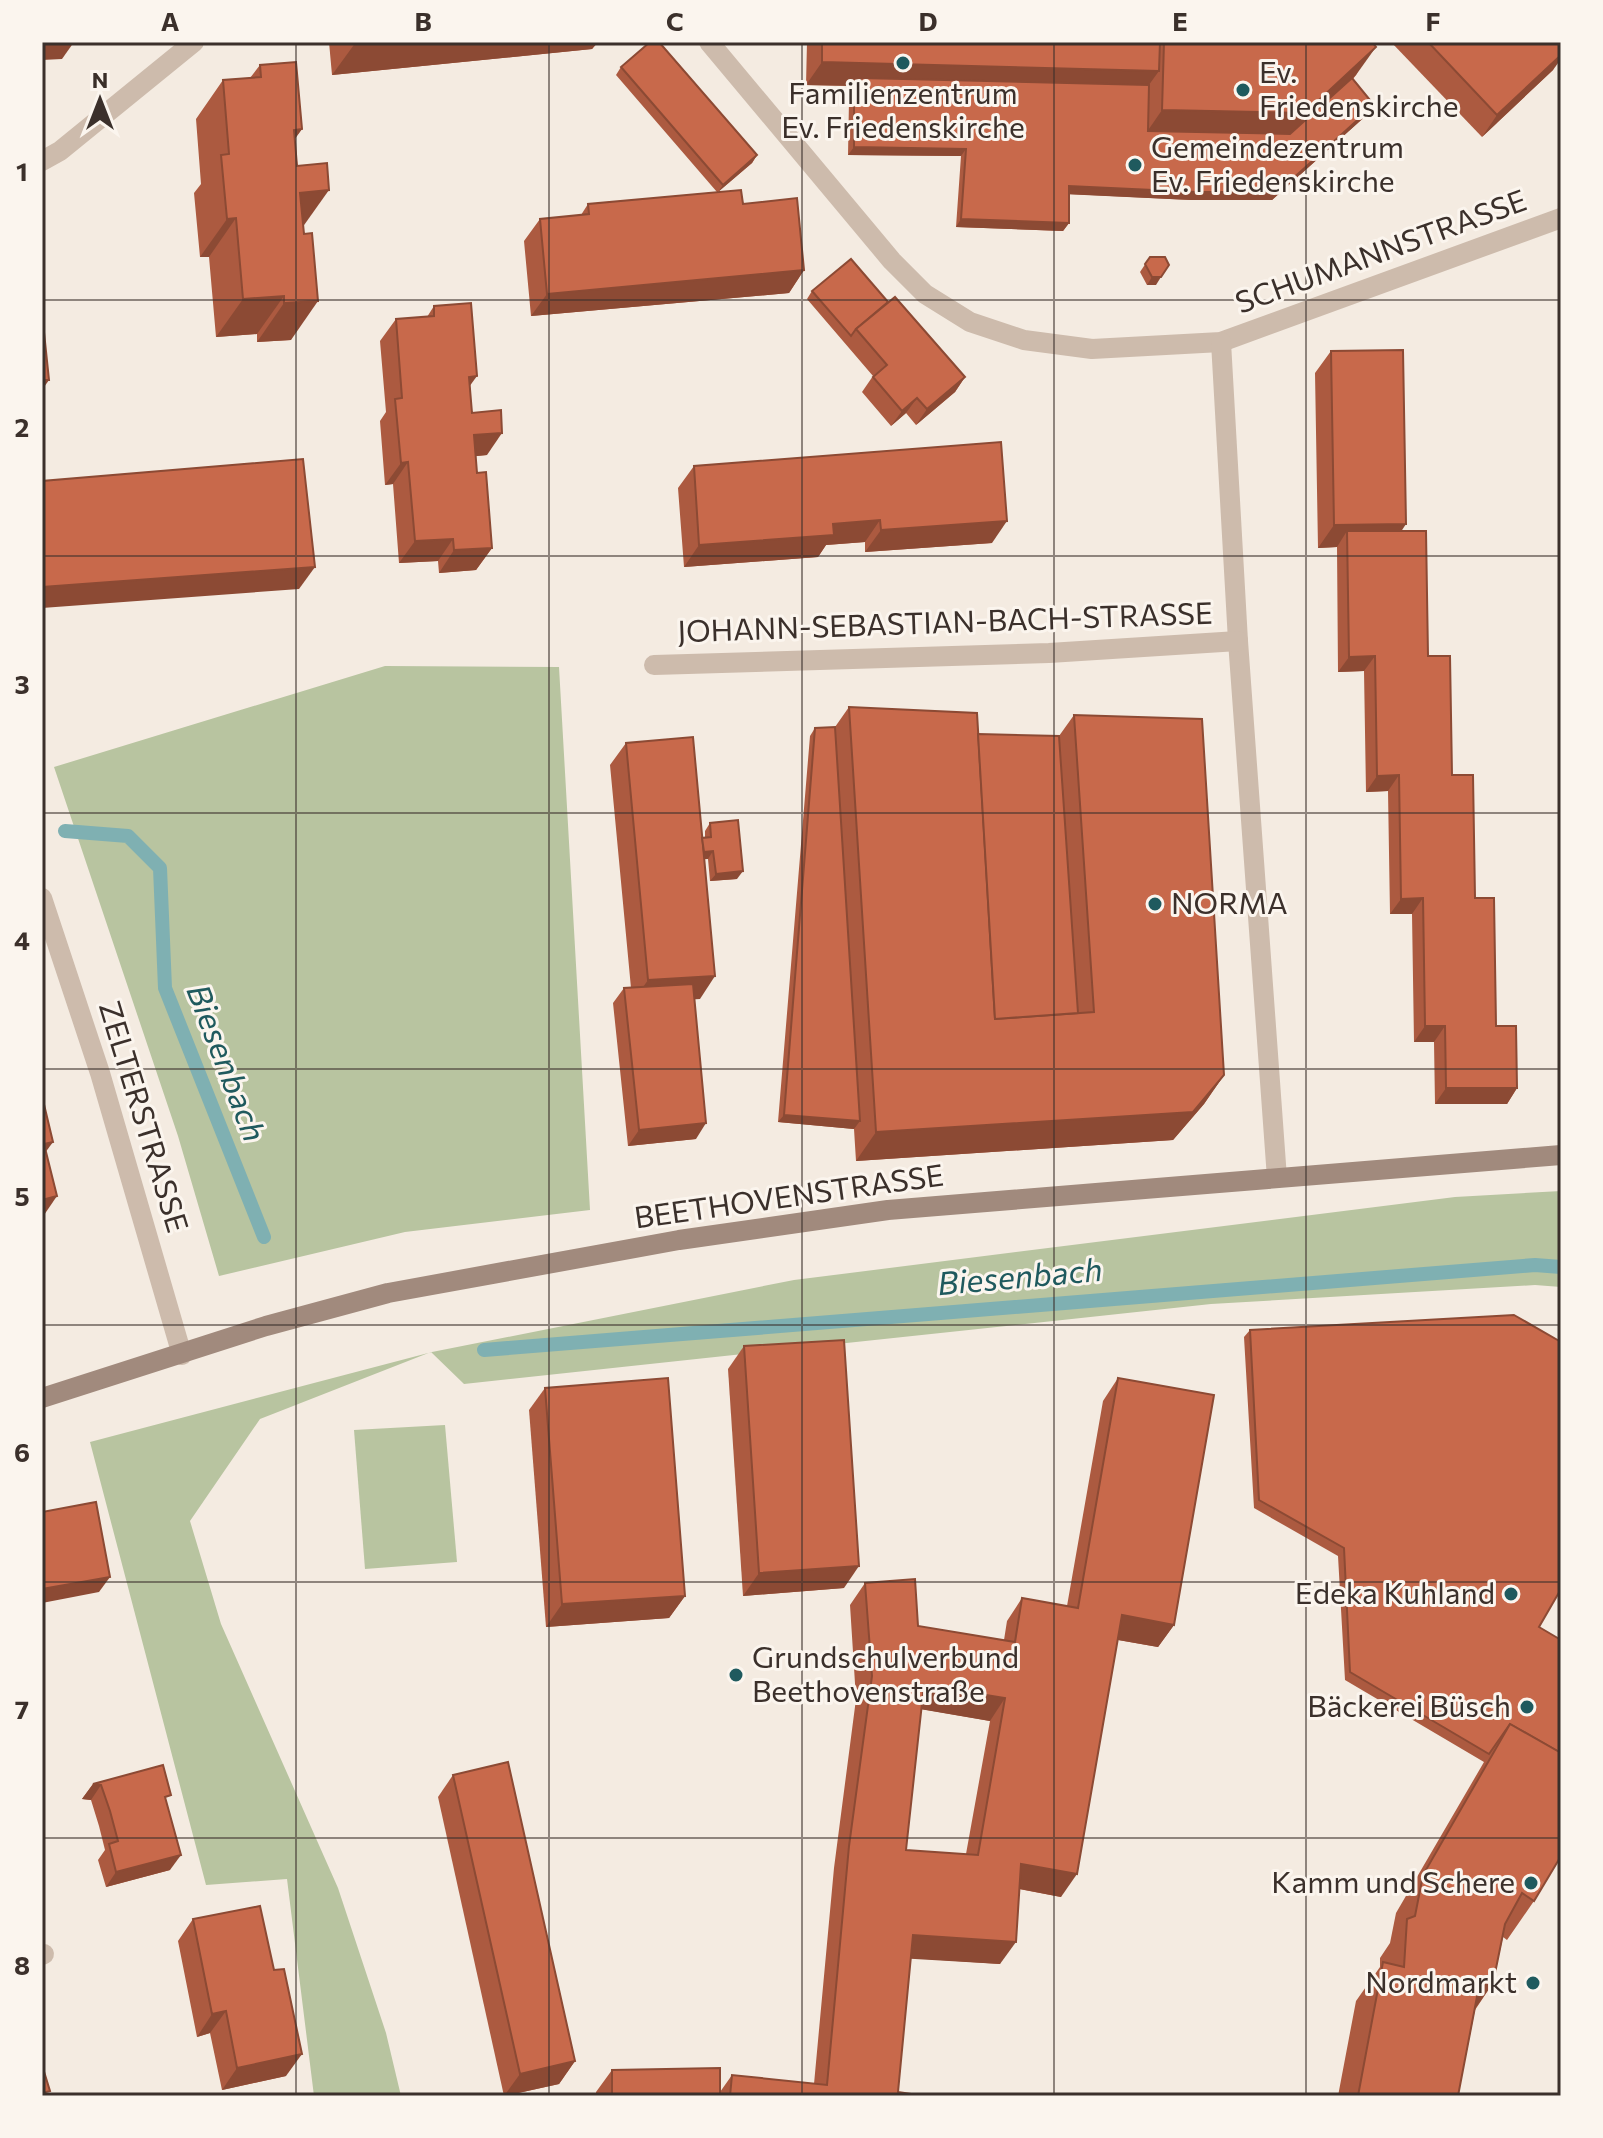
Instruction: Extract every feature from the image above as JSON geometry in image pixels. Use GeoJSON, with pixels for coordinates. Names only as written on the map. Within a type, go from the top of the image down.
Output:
{"type":"FeatureCollection","features":[{"type":"Feature","properties":{"kind":"street"},"geometry":{"type":"LineString","coordinates":[[42,161],[60,151],[194,42]]}},
{"type":"Feature","properties":{"kind":"street","name":"SCHUMANNSTRASSE"},"geometry":{"type":"LineString","coordinates":[[709,42],[892,261],[925,294],[970,322],[1024,340],[1092,349],[1221,342],[1561,218]]}},
{"type":"Feature","properties":{"kind":"street","name":"JOHANN-SEBASTIAN-BACH-STRASSE"},"geometry":{"type":"LineString","coordinates":[[1221,342],[1238,641],[1277,1178]]}},
{"type":"Feature","properties":{"kind":"street","name":"JOHANN-SEBASTIAN-BACH-STRASSE"},"geometry":{"type":"LineString","coordinates":[[654,665],[1049,653],[1238,641]]}},
{"type":"Feature","properties":{"kind":"street","name":"ZELTERSTRASSE"},"geometry":{"type":"LineString","coordinates":[[42,898],[100,1073],[182,1355]]}},
{"type":"Feature","properties":{"kind":"street","name":"BEETHOVENSTRASSE"},"geometry":{"type":"LineString","coordinates":[[42,1398],[266,1326],[388,1293],[679,1240],[888,1210],[1561,1155]]}},
{"type":"Feature","properties":{"kind":"green space"},"geometry":{"type":"Polygon","coordinates":[[[385,666],[559,667],[590,1210],[405,1232],[219,1276],[178,1136],[54,767],[385,666]]]}},
{"type":"Feature","properties":{"kind":"green space"},"geometry":{"type":"Polygon","coordinates":[[[1561,1191],[1561,1287],[1535,1285],[1211,1304],[464,1384],[431,1352],[794,1280],[1455,1197],[1561,1191]]]}},
{"type":"Feature","properties":{"kind":"green space"},"geometry":{"type":"Polygon","coordinates":[[[429,1353],[260,1419],[190,1521],[221,1624],[338,1888],[386,2033],[401,2096],[314,2096],[287,1879],[206,1885],[90,1442],[429,1353]]]}},
{"type":"Feature","properties":{"kind":"green space"},"geometry":{"type":"Polygon","coordinates":[[[445,1425],[457,1562],[365,1569],[354,1430],[445,1425]]]}},
{"type":"Feature","properties":{"kind":"building"},"geometry":{"type":"Polygon","coordinates":[[[650,42],[659,42],[757,155],[723,185],[621,67],[650,42]]]}},
{"type":"Feature","properties":{"kind":"building"},"geometry":{"type":"Polygon","coordinates":[[[822,42],[1160,42],[1159,71],[822,62],[822,42]]]}},
{"type":"Feature","properties":{"kind":"building","name":"Ev. Friedenskirche"},"geometry":{"type":"Polygon","coordinates":[[[1164,42],[1372,42],[1376,47],[1305,113],[1162,110],[1164,42]]]}},
{"type":"Feature","properties":{"kind":"building"},"geometry":{"type":"Polygon","coordinates":[[[1428,42],[1561,42],[1561,55],[1497,115],[1428,42]]]}},
{"type":"Feature","properties":{"kind":"building"},"geometry":{"type":"Polygon","coordinates":[[[296,62],[302,129],[294,130],[297,166],[327,163],[329,190],[300,193],[304,234],[312,233],[318,301],[284,303],[284,296],[243,299],[236,218],[227,219],[221,155],[229,154],[223,80],[261,77],[260,65],[296,62]]]}},
{"type":"Feature","properties":{"kind":"building","name":"Gemeindezentrum Ev. Friedenskirche"},"geometry":{"type":"Polygon","coordinates":[[[861,78],[1149,85],[1148,131],[1290,134],[1352,78],[1374,105],[1278,192],[1069,186],[1069,223],[961,219],[966,149],[854,147],[854,92],[861,92],[861,78]]]}},
{"type":"Feature","properties":{"kind":"building"},"geometry":{"type":"Polygon","coordinates":[[[741,190],[743,204],[797,198],[804,270],[547,294],[540,219],[589,214],[588,204],[741,190]]]}},
{"type":"Feature","properties":{"kind":"building"},"geometry":{"type":"Polygon","coordinates":[[[1150,257],[1165,257],[1169,265],[1161,277],[1152,277],[1145,264],[1150,257]]]}},
{"type":"Feature","properties":{"kind":"building"},"geometry":{"type":"Polygon","coordinates":[[[851,259],[888,302],[851,336],[812,291],[851,259]]]}},
{"type":"Feature","properties":{"kind":"building"},"geometry":{"type":"Polygon","coordinates":[[[895,297],[965,377],[927,409],[917,398],[902,411],[873,377],[887,365],[856,329],[895,297]]]}},
{"type":"Feature","properties":{"kind":"building"},"geometry":{"type":"Polygon","coordinates":[[[471,303],[477,376],[469,377],[472,413],[501,410],[502,433],[474,435],[477,473],[486,472],[492,548],[454,550],[453,539],[415,541],[408,462],[401,463],[395,399],[402,398],[396,319],[434,316],[434,306],[471,303]]]}},
{"type":"Feature","properties":{"kind":"building"},"geometry":{"type":"Polygon","coordinates":[[[42,313],[49,380],[42,380],[42,313]]]}},
{"type":"Feature","properties":{"kind":"building"},"geometry":{"type":"Polygon","coordinates":[[[1403,350],[1406,524],[1334,525],[1331,351],[1403,350]]]}},
{"type":"Feature","properties":{"kind":"building"},"geometry":{"type":"Polygon","coordinates":[[[1001,442],[1007,521],[881,530],[880,520],[833,524],[834,535],[699,545],[694,466],[1001,442]]]}},
{"type":"Feature","properties":{"kind":"building"},"geometry":{"type":"Polygon","coordinates":[[[303,459],[315,567],[42,587],[42,481],[303,459]]]}},
{"type":"Feature","properties":{"kind":"building"},"geometry":{"type":"Polygon","coordinates":[[[1347,531],[1426,531],[1428,656],[1450,656],[1452,775],[1473,775],[1475,898],[1494,898],[1496,1026],[1516,1026],[1517,1088],[1446,1088],[1445,1026],[1425,1026],[1423,898],[1401,899],[1399,775],[1377,776],[1375,656],[1349,657],[1347,531]]]}},
{"type":"Feature","properties":{"kind":"building"},"geometry":{"type":"Polygon","coordinates":[[[849,707],[977,713],[995,1019],[1094,1012],[1074,715],[1202,719],[1224,1075],[1193,1112],[876,1132],[849,707]]]}},
{"type":"Feature","properties":{"kind":"building"},"geometry":{"type":"Polygon","coordinates":[[[835,727],[860,1121],[784,1115],[815,728],[835,727]]]}},
{"type":"Feature","properties":{"kind":"building"},"geometry":{"type":"Polygon","coordinates":[[[978,734],[1059,736],[1078,1013],[995,1019],[978,734]]]}},
{"type":"Feature","properties":{"kind":"building"},"geometry":{"type":"Polygon","coordinates":[[[693,737],[715,976],[648,980],[626,743],[693,737]]]}},
{"type":"Feature","properties":{"kind":"building"},"geometry":{"type":"Polygon","coordinates":[[[738,820],[743,871],[716,874],[713,851],[704,852],[702,838],[711,837],[710,823],[738,820]]]}},
{"type":"Feature","properties":{"kind":"building"},"geometry":{"type":"Polygon","coordinates":[[[693,984],[706,1123],[639,1130],[624,988],[693,984]]]}},
{"type":"Feature","properties":{"kind":"building"},"geometry":{"type":"Polygon","coordinates":[[[42,1096],[53,1142],[44,1144],[57,1196],[42,1200],[42,1096]]]}},
{"type":"Feature","properties":{"kind":"building"},"geometry":{"type":"Polygon","coordinates":[[[1514,1315],[1561,1342],[1561,1589],[1539,1627],[1561,1640],[1561,1753],[1510,1724],[1489,1754],[1350,1672],[1344,1548],[1259,1500],[1250,1330],[1514,1315]]]}},
{"type":"Feature","properties":{"kind":"building"},"geometry":{"type":"Polygon","coordinates":[[[844,1340],[859,1566],[759,1573],[744,1346],[844,1340]]]}},
{"type":"Feature","properties":{"kind":"building"},"geometry":{"type":"Polygon","coordinates":[[[668,1378],[685,1596],[562,1604],[545,1388],[668,1378]]]}},
{"type":"Feature","properties":{"kind":"building"},"geometry":{"type":"Polygon","coordinates":[[[1118,1378],[1214,1395],[1174,1625],[1122,1615],[1077,1874],[1021,1864],[1016,1942],[913,1935],[898,2092],[912,2096],[730,2096],[732,2075],[827,2085],[849,1846],[872,1676],[865,1583],[915,1579],[918,1626],[1015,1642],[1022,1598],[1078,1608],[1118,1378]],[[924,1685],[906,1850],[978,1855],[1005,1698],[924,1685]]]}},
{"type":"Feature","properties":{"kind":"building"},"geometry":{"type":"Polygon","coordinates":[[[96,1502],[110,1577],[42,1589],[42,1512],[96,1502]]]}},
{"type":"Feature","properties":{"kind":"building"},"geometry":{"type":"Polygon","coordinates":[[[1510,1724],[1561,1753],[1561,1856],[1534,1901],[1522,1893],[1505,1924],[1493,1983],[1480,1981],[1458,2096],[1358,2096],[1383,1962],[1404,1967],[1407,1919],[1415,1916],[1423,1875],[1510,1724]]]}},
{"type":"Feature","properties":{"kind":"building"},"geometry":{"type":"Polygon","coordinates":[[[508,1762],[575,2061],[520,2074],[453,1775],[508,1762]]]}},
{"type":"Feature","properties":{"kind":"building"},"geometry":{"type":"Polygon","coordinates":[[[163,1765],[171,1795],[165,1797],[181,1855],[116,1872],[109,1844],[118,1841],[101,1785],[93,1784],[163,1765]]]}},
{"type":"Feature","properties":{"kind":"building"},"geometry":{"type":"Polygon","coordinates":[[[260,1906],[274,1970],[284,1969],[302,2054],[237,2068],[226,2011],[212,2014],[193,1919],[260,1906]]]}},
{"type":"Feature","properties":{"kind":"building"},"geometry":{"type":"Polygon","coordinates":[[[42,2065],[50,2091],[42,2093],[42,2065]]]}},
{"type":"Feature","properties":{"kind":"building"},"geometry":{"type":"Polygon","coordinates":[[[720,2068],[720,2096],[612,2096],[612,2070],[720,2068]]]}},
{"type":"Feature","properties":{"kind":"waterway","name":"Biesenbach"},"geometry":{"type":"LineString","coordinates":[[65,831],[128,836],[160,868],[165,988],[264,1237]]}},
{"type":"Feature","properties":{"kind":"waterway","name":"Biesenbach"},"geometry":{"type":"LineString","coordinates":[[484,1350],[1535,1265],[1561,1267]]}},
{"type":"Feature","properties":{"kind":"place","name":"Familienzentrum Ev. Friedenskirche"},"geometry":{"type":"Point","coordinates":[903,63]}},
{"type":"Feature","properties":{"kind":"place","name":"Ev. Friedenskirche"},"geometry":{"type":"Point","coordinates":[1243,90]}},
{"type":"Feature","properties":{"kind":"place","name":"Gemeindezentrum Ev. Friedenskirche"},"geometry":{"type":"Point","coordinates":[1135,165]}},
{"type":"Feature","properties":{"kind":"place","name":"NORMA"},"geometry":{"type":"Point","coordinates":[1155,904]}},
{"type":"Feature","properties":{"kind":"place","name":"Edeka Kuhland"},"geometry":{"type":"Point","coordinates":[1511,1594]}},
{"type":"Feature","properties":{"kind":"place","name":"Grundschulverbund Beethovenstraße"},"geometry":{"type":"Point","coordinates":[736,1675]}},
{"type":"Feature","properties":{"kind":"place","name":"Bäckerei Büsch"},"geometry":{"type":"Point","coordinates":[1527,1707]}},
{"type":"Feature","properties":{"kind":"place","name":"Kamm und Schere"},"geometry":{"type":"Point","coordinates":[1531,1883]}},
{"type":"Feature","properties":{"kind":"place","name":"Nordmarkt"},"geometry":{"type":"Point","coordinates":[1533,1983]}}]}
